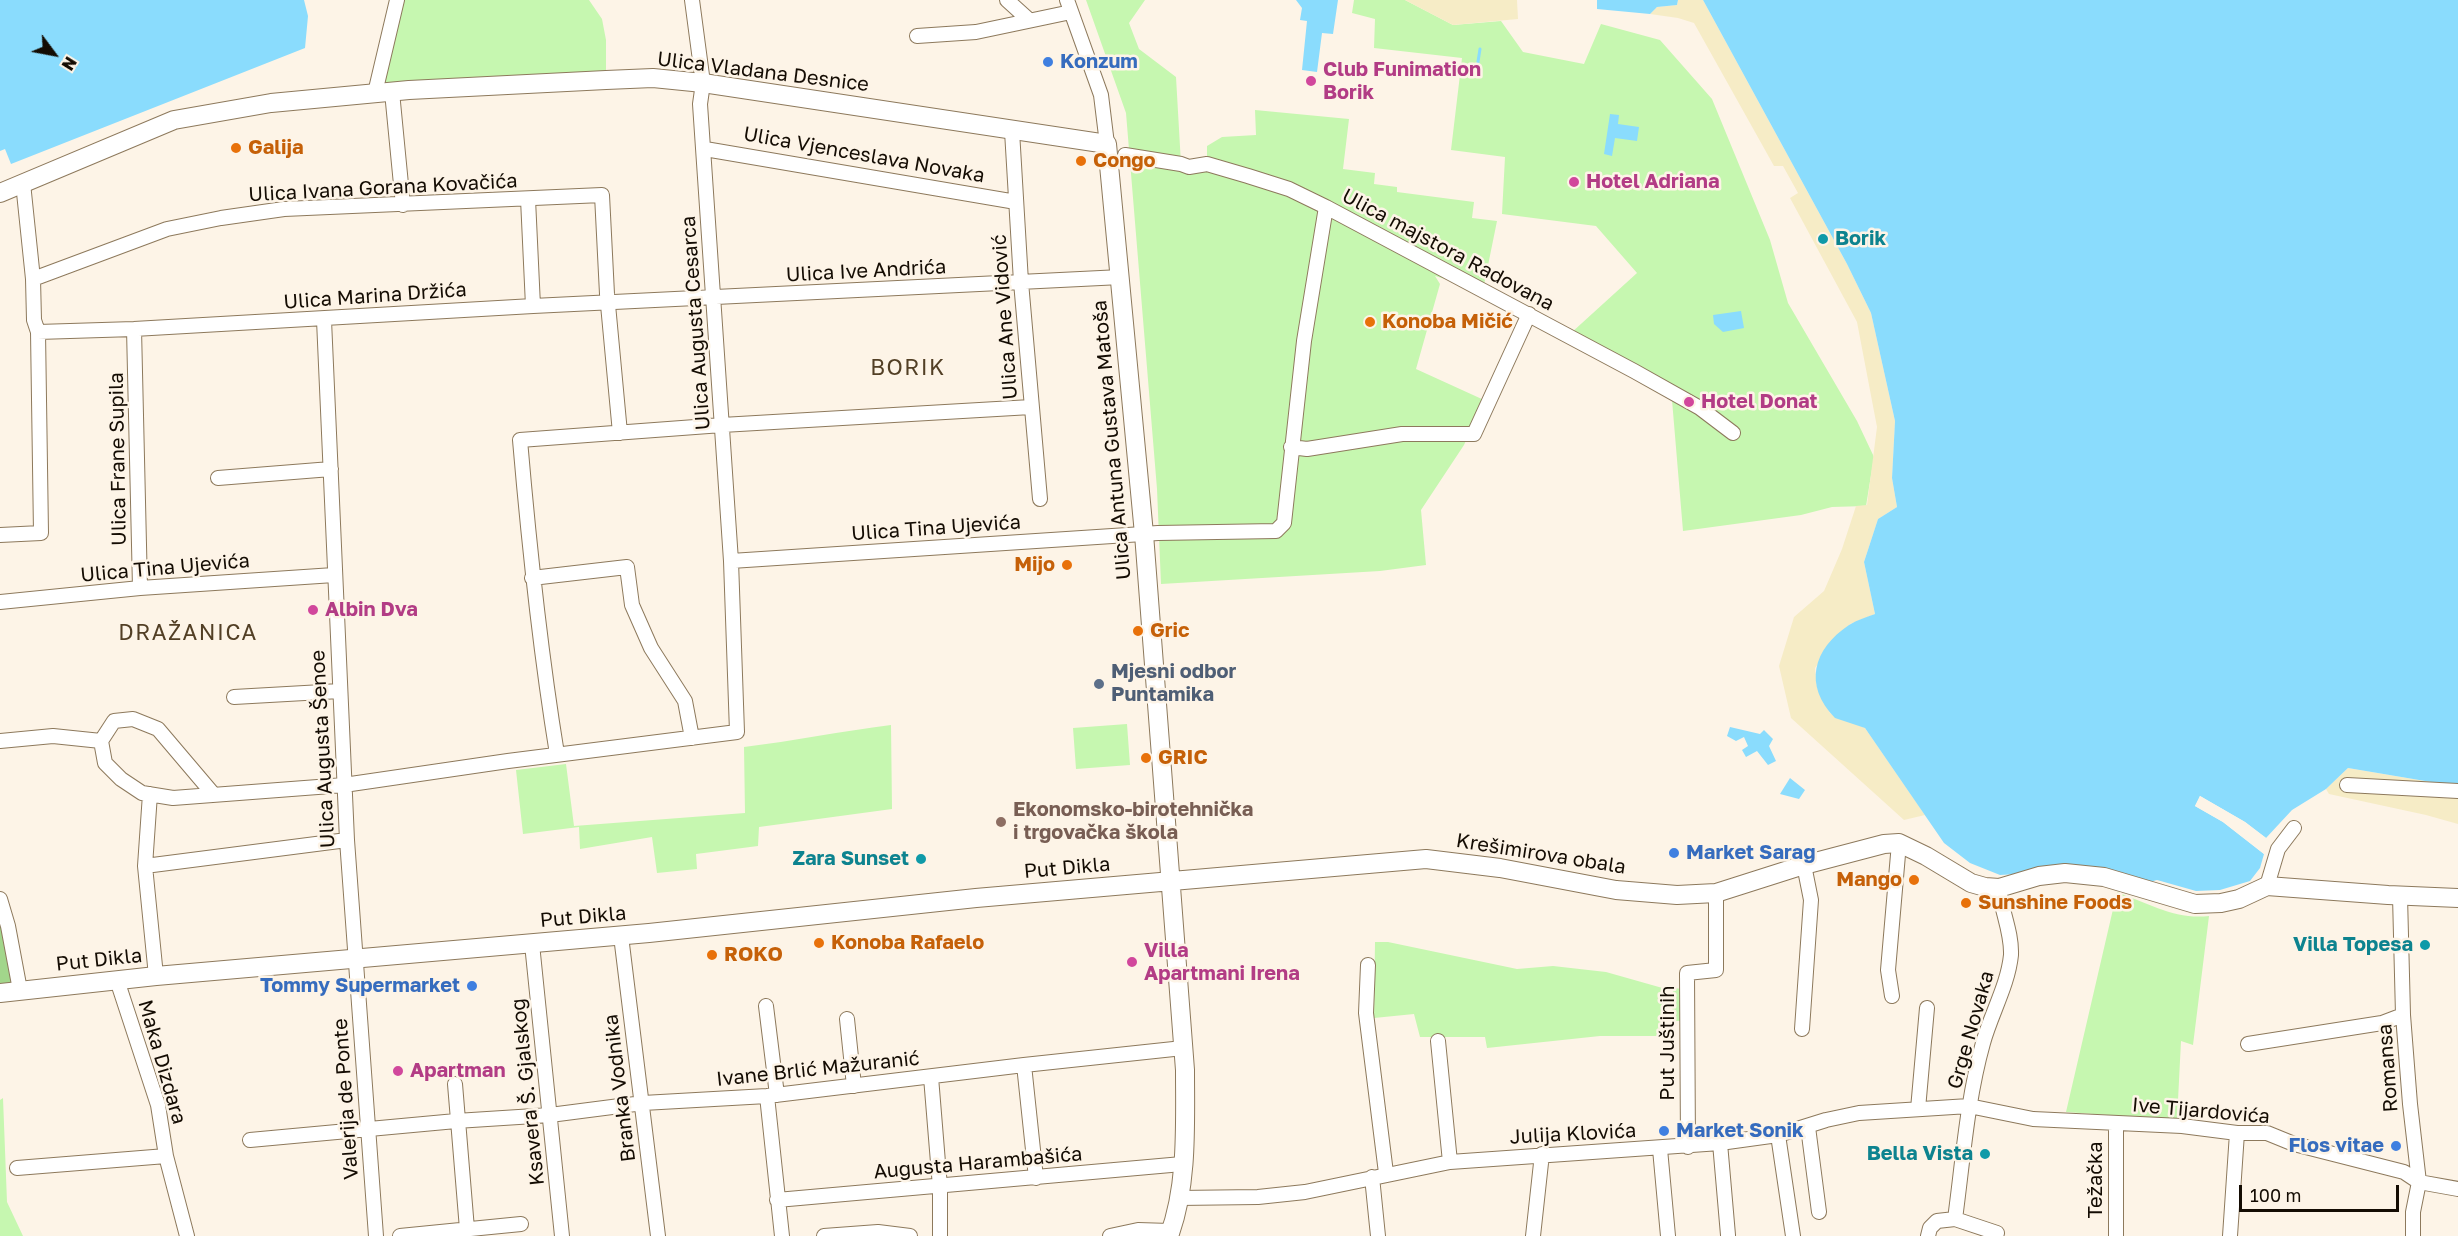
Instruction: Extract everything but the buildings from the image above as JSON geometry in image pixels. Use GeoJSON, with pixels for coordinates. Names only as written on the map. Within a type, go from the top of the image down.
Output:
{"type":"FeatureCollection","features":[{"type":"Feature","properties":{"kind":"street"},"geometry":{"type":"LineString","coordinates":[[397,0],[383,92],[403,205]]}},
{"type":"Feature","properties":{"kind":"street","name":"Ulica Augusta Cesarca"},"geometry":{"type":"LineString","coordinates":[[692,0],[703,83],[700,104],[705,148],[731,561],[737,732],[692,738]]}},
{"type":"Feature","properties":{"kind":"street"},"geometry":{"type":"LineString","coordinates":[[1007,0],[1029,20]]}},
{"type":"Feature","properties":{"kind":"street"},"geometry":{"type":"LineString","coordinates":[[916,36],[976,32],[1029,20],[1069,6]]}},
{"type":"Feature","properties":{"kind":"street","name":"Ulica Antuna Gustava Matoša"},"geometry":{"type":"LineString","coordinates":[[1069,6],[1101,95],[1121,278],[1144,534],[1183,1048],[1185,1118],[1182,1164],[1178,1198],[1170,1234]]}},
{"type":"Feature","properties":{"kind":"street","name":"Ulica Vladana Desnice"},"geometry":{"type":"LineString","coordinates":[[0,193],[174,120],[271,103],[383,92],[615,79],[653,78],[703,83],[1107,144]]}},
{"type":"Feature","properties":{"kind":"street","name":"Ulica Ane Vidović"},"geometry":{"type":"LineString","coordinates":[[1012,131],[1021,282],[1040,500]]}},
{"type":"Feature","properties":{"kind":"street","name":"Ulica Vjenceslava Novaka"},"geometry":{"type":"LineString","coordinates":[[705,148],[1016,202]]}},
{"type":"Feature","properties":{"kind":"street"},"geometry":{"type":"LineString","coordinates":[[1125,155],[1189,167],[1207,164],[1289,189],[1326,207]]}},
{"type":"Feature","properties":{"kind":"street"},"geometry":{"type":"LineString","coordinates":[[0,535],[42,533],[38,332],[34,320],[33,279],[23,183]]}},
{"type":"Feature","properties":{"kind":"street","name":"Ulica Ivana Gorana Kovačića"},"geometry":{"type":"LineString","coordinates":[[33,279],[167,229],[284,209],[602,195],[608,304]]}},
{"type":"Feature","properties":{"kind":"street"},"geometry":{"type":"LineString","coordinates":[[528,199],[533,306]]}},
{"type":"Feature","properties":{"kind":"street","name":"Ulica majstora Radovana"},"geometry":{"type":"LineString","coordinates":[[1144,534],[1276,531],[1284,523],[1304,341],[1326,207],[1529,314],[1700,408],[1733,433]]}},
{"type":"Feature","properties":{"kind":"street","name":"Ulica Ive Andrića"},"geometry":{"type":"LineString","coordinates":[[714,298],[1121,278]]}},
{"type":"Feature","properties":{"kind":"street","name":"Ulica Marina Držića"},"geometry":{"type":"LineString","coordinates":[[38,332],[134,330],[533,306],[714,298]]}},
{"type":"Feature","properties":{"kind":"street"},"geometry":{"type":"LineString","coordinates":[[608,304],[620,433]]}},
{"type":"Feature","properties":{"kind":"street"},"geometry":{"type":"LineString","coordinates":[[1291,447],[1307,449],[1402,434],[1474,434],[1529,314]]}},
{"type":"Feature","properties":{"kind":"street","name":"Ulica Augusta Šenoe"},"geometry":{"type":"LineString","coordinates":[[324,320],[344,785],[355,960]]}},
{"type":"Feature","properties":{"kind":"street","name":"Ulica Frane Supila"},"geometry":{"type":"LineString","coordinates":[[134,330],[140,588]]}},
{"type":"Feature","properties":{"kind":"street"},"geometry":{"type":"LineString","coordinates":[[557,754],[543,670],[532,578],[520,440],[722,425],[1031,407]]}},
{"type":"Feature","properties":{"kind":"street"},"geometry":{"type":"LineString","coordinates":[[218,478],[331,469]]}},
{"type":"Feature","properties":{"kind":"street","name":"Ulica Tina Ujevića"},"geometry":{"type":"LineString","coordinates":[[731,561],[1144,534]]}},
{"type":"Feature","properties":{"kind":"street"},"geometry":{"type":"LineString","coordinates":[[214,795],[158,729],[133,719],[114,721],[101,741],[105,763],[122,779],[142,793],[173,798],[214,795],[344,785],[557,754],[692,738],[685,701],[651,648],[632,605],[627,567],[532,578]]}},
{"type":"Feature","properties":{"kind":"street","name":"Ulica Tina Ujevića"},"geometry":{"type":"LineString","coordinates":[[0,602],[140,588],[334,574]]}},
{"type":"Feature","properties":{"kind":"street"},"geometry":{"type":"LineString","coordinates":[[234,697],[340,691]]}},
{"type":"Feature","properties":{"kind":"street"},"geometry":{"type":"LineString","coordinates":[[0,741],[53,736],[101,741]]}},
{"type":"Feature","properties":{"kind":"street"},"geometry":{"type":"LineString","coordinates":[[2347,785],[2458,791]]}},
{"type":"Feature","properties":{"kind":"street"},"geometry":{"type":"LineString","coordinates":[[150,794],[146,866],[156,976]]}},
{"type":"Feature","properties":{"kind":"street"},"geometry":{"type":"LineString","coordinates":[[2267,886],[2278,849],[2294,828]]}},
{"type":"Feature","properties":{"kind":"street"},"geometry":{"type":"LineString","coordinates":[[146,866],[347,840]]}},
{"type":"Feature","properties":{"kind":"street"},"geometry":{"type":"LineString","coordinates":[[1892,996],[1888,970],[1899,843],[1971,883],[1999,888],[2052,873],[2085,873],[2195,904],[2209,905],[2239,899],[2267,886],[2458,898]]}},
{"type":"Feature","properties":{"kind":"street","name":"Krešimirova obala"},"geometry":{"type":"LineString","coordinates":[[1170,882],[1426,859],[1500,868],[1644,893],[1716,893],[1804,865],[1884,844],[1899,843]]}},
{"type":"Feature","properties":{"kind":"street"},"geometry":{"type":"LineString","coordinates":[[1802,1029],[1811,900],[1804,865]]}},
{"type":"Feature","properties":{"kind":"street","name":"Put Dikla"},"geometry":{"type":"LineString","coordinates":[[0,993],[156,976],[621,936],[976,898],[1170,882]]}},
{"type":"Feature","properties":{"kind":"street","name":"Grge Novaka"},"geometry":{"type":"LineString","coordinates":[[1955,1219],[1969,1106],[1983,1043],[2008,971],[2011,955],[1999,888]]}},
{"type":"Feature","properties":{"kind":"street","name":"Put Juštinih"},"geometry":{"type":"LineString","coordinates":[[1688,1147],[1688,973],[1716,970],[1716,893]]}},
{"type":"Feature","properties":{"kind":"street","name":"Romansa"},"geometry":{"type":"LineString","coordinates":[[2400,896],[2403,1015],[2419,1182],[2413,1212],[2413,1236]]}},
{"type":"Feature","properties":{"kind":"street"},"geometry":{"type":"LineString","coordinates":[[0,899],[8,926],[20,990]]}},
{"type":"Feature","properties":{"kind":"street","name":"Branka Vodnika"},"geometry":{"type":"LineString","coordinates":[[621,936],[643,1103],[657,1236]]}},
{"type":"Feature","properties":{"kind":"street","name":"Ksavera Š. Gjalskog"},"geometry":{"type":"LineString","coordinates":[[532,944],[562,1236]]}},
{"type":"Feature","properties":{"kind":"street","name":"Valerija de Ponte"},"geometry":{"type":"LineString","coordinates":[[355,960],[376,1236]]}},
{"type":"Feature","properties":{"kind":"street"},"geometry":{"type":"LineString","coordinates":[[1368,965],[1366,1013],[1379,1175],[1378,1236]]}},
{"type":"Feature","properties":{"kind":"street","name":"Maka Dizdara"},"geometry":{"type":"LineString","coordinates":[[117,980],[158,1105],[166,1156],[187,1236]]}},
{"type":"Feature","properties":{"kind":"street"},"geometry":{"type":"LineString","coordinates":[[766,1006],[777,1200],[782,1236]]}},
{"type":"Feature","properties":{"kind":"street"},"geometry":{"type":"LineString","coordinates":[[1918,1109],[1927,1008]]}},
{"type":"Feature","properties":{"kind":"street"},"geometry":{"type":"LineString","coordinates":[[2248,1044],[2382,1023],[2403,1015]]}},
{"type":"Feature","properties":{"kind":"street"},"geometry":{"type":"LineString","coordinates":[[847,1019],[854,1086]]}},
{"type":"Feature","properties":{"kind":"street"},"geometry":{"type":"LineString","coordinates":[[1438,1041],[1450,1162]]}},
{"type":"Feature","properties":{"kind":"street","name":"Ivane Brlić Mažuranić"},"geometry":{"type":"LineString","coordinates":[[250,1140],[550,1114],[643,1103],[772,1096],[1183,1048]]}},
{"type":"Feature","properties":{"kind":"street"},"geometry":{"type":"LineString","coordinates":[[1024,1065],[1036,1178]]}},
{"type":"Feature","properties":{"kind":"street"},"geometry":{"type":"LineString","coordinates":[[931,1077],[940,1187],[940,1236]]}},
{"type":"Feature","properties":{"kind":"street"},"geometry":{"type":"LineString","coordinates":[[455,1084],[456,1121],[467,1229]]}},
{"type":"Feature","properties":{"kind":"street","name":"Julija Klovića"},"geometry":{"type":"LineString","coordinates":[[1178,1198],[1258,1197],[1305,1192],[1450,1162],[1542,1154],[1688,1147],[1778,1135],[1859,1113],[1969,1106]]}},
{"type":"Feature","properties":{"kind":"street","name":"Ive Tijardovića"},"geometry":{"type":"LineString","coordinates":[[1969,1106],[2033,1119],[2182,1126],[2237,1133],[2267,1133],[2294,1144],[2404,1172],[2419,1182],[2458,1189]]}},
{"type":"Feature","properties":{"kind":"street","name":"Težačka"},"geometry":{"type":"LineString","coordinates":[[2116,1123],[2116,1236]]}},
{"type":"Feature","properties":{"kind":"street"},"geometry":{"type":"LineString","coordinates":[[1808,1126],[1819,1212]]}},
{"type":"Feature","properties":{"kind":"street"},"geometry":{"type":"LineString","coordinates":[[2230,1236],[2237,1133]]}},
{"type":"Feature","properties":{"kind":"street"},"geometry":{"type":"LineString","coordinates":[[1778,1135],[1793,1236]]}},
{"type":"Feature","properties":{"kind":"street"},"geometry":{"type":"LineString","coordinates":[[1720,1143],[1728,1235]]}},
{"type":"Feature","properties":{"kind":"street"},"geometry":{"type":"LineString","coordinates":[[1660,1149],[1668,1236]]}},
{"type":"Feature","properties":{"kind":"street"},"geometry":{"type":"LineString","coordinates":[[1533,1236],[1542,1154]]}},
{"type":"Feature","properties":{"kind":"street","name":"Maka Dizdara"},"geometry":{"type":"LineString","coordinates":[[16,1168],[166,1156]]}},
{"type":"Feature","properties":{"kind":"street","name":"Augusta Harambašića"},"geometry":{"type":"LineString","coordinates":[[777,1200],[1182,1164]]}},
{"type":"Feature","properties":{"kind":"street"},"geometry":{"type":"LineString","coordinates":[[1928,1236],[1930,1228],[1937,1221],[1955,1219],[1997,1233],[1996,1236]]}},
{"type":"Feature","properties":{"kind":"street"},"geometry":{"type":"LineString","coordinates":[[400,1236],[521,1224]]}},
{"type":"Feature","properties":{"kind":"street"},"geometry":{"type":"LineString","coordinates":[[1110,1236],[1138,1230],[1170,1234]]}},
{"type":"Feature","properties":{"kind":"street"},"geometry":{"type":"LineString","coordinates":[[824,1236],[878,1232],[910,1236]]}},
{"type":"Feature","properties":{"kind":"green space"},"geometry":{"type":"Polygon","coordinates":[[[397,0],[589,0],[602,19],[606,40],[606,80],[377,84],[397,0]]]}},
{"type":"Feature","properties":{"kind":"green space"},"geometry":{"type":"Polygon","coordinates":[[[1086,0],[1145,0],[1129,23],[1139,49],[1176,77],[1181,164],[1207,164],[1207,146],[1222,137],[1256,135],[1255,110],[1349,119],[1343,169],[1375,173],[1374,184],[1397,187],[1397,192],[1474,202],[1472,218],[1497,221],[1483,290],[1435,276],[1440,284],[1416,369],[1484,400],[1464,445],[1421,510],[1426,565],[1380,571],[1161,584],[1157,489],[1126,113],[1086,0]]]}},
{"type":"Feature","properties":{"kind":"green space"},"geometry":{"type":"Polygon","coordinates":[[[1354,0],[1405,0],[1453,25],[1501,21],[1523,52],[1584,64],[1601,24],[1660,40],[1712,99],[1770,240],[1788,303],[1857,421],[1874,457],[1866,506],[1832,507],[1801,515],[1683,531],[1672,400],[1571,333],[1637,273],[1596,226],[1502,214],[1505,157],[1451,150],[1462,58],[1374,48],[1375,19],[1352,13],[1354,0]]]}},
{"type":"Feature","properties":{"kind":"green space"},"geometry":{"type":"Polygon","coordinates":[[[1127,724],[1130,765],[1076,769],[1073,728],[1127,724]]]}},
{"type":"Feature","properties":{"kind":"green space"},"geometry":{"type":"Polygon","coordinates":[[[891,725],[892,809],[759,827],[758,846],[696,854],[697,869],[657,873],[652,837],[580,849],[579,827],[523,834],[516,770],[566,764],[574,826],[745,813],[744,747],[891,725]]]}},
{"type":"Feature","properties":{"kind":"green space"},"geometry":{"type":"Polygon","coordinates":[[[2117,892],[2173,913],[2197,917],[2209,916],[2193,1045],[2181,1041],[2177,1120],[2066,1112],[2117,892]]]}},
{"type":"Feature","properties":{"kind":"green space"},"geometry":{"type":"Polygon","coordinates":[[[0,899],[20,990],[0,993],[0,899]]]}},
{"type":"Feature","properties":{"kind":"green space"},"geometry":{"type":"Polygon","coordinates":[[[1375,942],[1388,942],[1517,969],[1553,966],[1606,972],[1666,989],[1664,1036],[1600,1036],[1487,1048],[1485,1037],[1420,1037],[1414,1014],[1374,1018],[1375,942]]]}},
{"type":"Feature","properties":{"kind":"green space"},"geometry":{"type":"Polygon","coordinates":[[[1673,988],[1683,989],[1681,1021],[1672,1021],[1673,988]]]}},
{"type":"Feature","properties":{"kind":"green space"},"geometry":{"type":"Polygon","coordinates":[[[3,1098],[7,1202],[23,1236],[0,1236],[0,1100],[3,1098]]]}},
{"type":"Feature","properties":{"kind":"sand"},"geometry":{"type":"Polygon","coordinates":[[[1405,0],[1517,0],[1518,19],[1453,25],[1405,0]]]}},
{"type":"Feature","properties":{"kind":"sand"},"geometry":{"type":"Polygon","coordinates":[[[1678,0],[1703,0],[1847,264],[1871,313],[1895,421],[1892,478],[1897,507],[1878,519],[1864,562],[1875,614],[1850,624],[1815,668],[1817,687],[1830,713],[1865,728],[1925,815],[1904,820],[1791,718],[1779,666],[1794,617],[1824,591],[1842,549],[1856,506],[1867,505],[1877,427],[1857,322],[1790,198],[1798,193],[1783,166],[1774,166],[1694,23],[1650,14],[1657,7],[1677,5],[1678,0]]]}},
{"type":"Feature","properties":{"kind":"sand"},"geometry":{"type":"Polygon","coordinates":[[[2348,768],[2458,785],[2458,824],[2329,794],[2326,789],[2348,768]]]}},
{"type":"Feature","properties":{"kind":"water"},"geometry":{"type":"Polygon","coordinates":[[[0,0],[304,0],[308,16],[305,48],[11,164],[5,149],[0,151],[0,0]]]}},
{"type":"Feature","properties":{"kind":"water"},"geometry":{"type":"Polygon","coordinates":[[[1296,0],[1338,0],[1333,34],[1322,33],[1317,72],[1302,70],[1307,21],[1300,20],[1302,8],[1296,0]]]}},
{"type":"Feature","properties":{"kind":"water"},"geometry":{"type":"Polygon","coordinates":[[[1597,0],[1678,0],[1677,5],[1657,7],[1650,14],[1597,9],[1597,0]]]}},
{"type":"Feature","properties":{"kind":"water"},"geometry":{"type":"Polygon","coordinates":[[[1703,0],[2458,0],[2458,785],[2348,768],[2326,789],[2292,810],[2266,838],[2245,822],[2200,796],[2195,806],[2223,822],[2264,854],[2260,868],[2250,881],[2220,890],[2196,891],[2157,880],[2146,883],[2103,867],[2045,866],[2017,874],[2000,875],[1970,863],[1944,843],[1865,728],[1835,718],[1825,706],[1819,693],[1816,668],[1827,645],[1849,625],[1875,614],[1864,562],[1878,519],[1897,507],[1892,478],[1895,421],[1871,313],[1847,264],[1703,0]]]}},
{"type":"Feature","properties":{"kind":"water"},"geometry":{"type":"Polygon","coordinates":[[[1610,114],[1619,115],[1618,124],[1639,127],[1637,141],[1615,138],[1612,156],[1604,154],[1610,114]]]}},
{"type":"Feature","properties":{"kind":"water"},"geometry":{"type":"Polygon","coordinates":[[[1741,311],[1744,328],[1723,332],[1714,324],[1713,315],[1741,311]]]}},
{"type":"Feature","properties":{"kind":"water"},"geometry":{"type":"Polygon","coordinates":[[[1730,727],[1760,734],[1764,730],[1773,739],[1769,746],[1776,761],[1768,765],[1757,751],[1746,757],[1742,750],[1748,746],[1744,737],[1736,741],[1727,736],[1730,727]]]}},
{"type":"Feature","properties":{"kind":"water"},"geometry":{"type":"Polygon","coordinates":[[[1790,778],[1805,790],[1799,799],[1780,794],[1790,778]]]}},
{"type":"Feature","properties":{"kind":"pier"},"geometry":{"type":"Polygon","coordinates":[[[2200,796],[2245,822],[2266,838],[2263,839],[2201,800],[2199,805],[2225,820],[2265,851],[2264,854],[2223,822],[2195,806],[2200,796]]]}},
{"type":"Feature","properties":{"kind":"waterway"},"geometry":{"type":"LineString","coordinates":[[1477,68],[1480,49]]}},
{"type":"Feature","properties":{"kind":"place","name":"Konzum"},"geometry":{"type":"Point","coordinates":[1048,62]}},
{"type":"Feature","properties":{"kind":"place","name":"Club Funimation Borik"},"geometry":{"type":"Point","coordinates":[1311,81]}},
{"type":"Feature","properties":{"kind":"place","name":"Galija"},"geometry":{"type":"Point","coordinates":[236,148]}},
{"type":"Feature","properties":{"kind":"place","name":"Congo"},"geometry":{"type":"Point","coordinates":[1081,161]}},
{"type":"Feature","properties":{"kind":"place","name":"Hotel Adriana"},"geometry":{"type":"Point","coordinates":[1574,182]}},
{"type":"Feature","properties":{"kind":"place","name":"Borik"},"geometry":{"type":"Point","coordinates":[1823,239]}},
{"type":"Feature","properties":{"kind":"place","name":"Konoba Mičić"},"geometry":{"type":"Point","coordinates":[1370,322]}},
{"type":"Feature","properties":{"kind":"place","name":"Hotel Donat"},"geometry":{"type":"Point","coordinates":[1689,402]}},
{"type":"Feature","properties":{"kind":"place","name":"Mijo"},"geometry":{"type":"Point","coordinates":[1067,565]}},
{"type":"Feature","properties":{"kind":"place","name":"Albin Dva"},"geometry":{"type":"Point","coordinates":[313,610]}},
{"type":"Feature","properties":{"kind":"place","name":"Gric"},"geometry":{"type":"Point","coordinates":[1138,631]}},
{"type":"Feature","properties":{"kind":"place","name":"Mjesni odbor Puntamika"},"geometry":{"type":"Point","coordinates":[1099,684]}},
{"type":"Feature","properties":{"kind":"place","name":"GRIC"},"geometry":{"type":"Point","coordinates":[1146,758]}},
{"type":"Feature","properties":{"kind":"place","name":"Ekonomsko-birotehnička i trgovačka škola"},"geometry":{"type":"Point","coordinates":[1001,822]}},
{"type":"Feature","properties":{"kind":"place","name":"Market Sarag"},"geometry":{"type":"Point","coordinates":[1674,853]}},
{"type":"Feature","properties":{"kind":"place","name":"Zara Sunset"},"geometry":{"type":"Point","coordinates":[921,859]}},
{"type":"Feature","properties":{"kind":"place","name":"Mango"},"geometry":{"type":"Point","coordinates":[1914,880]}},
{"type":"Feature","properties":{"kind":"place","name":"Sunshine Foods"},"geometry":{"type":"Point","coordinates":[1966,903]}},
{"type":"Feature","properties":{"kind":"place","name":"Konoba Rafaelo"},"geometry":{"type":"Point","coordinates":[819,943]}},
{"type":"Feature","properties":{"kind":"place","name":"Villa Topesa"},"geometry":{"type":"Point","coordinates":[2425,945]}},
{"type":"Feature","properties":{"kind":"place","name":"ROKO"},"geometry":{"type":"Point","coordinates":[712,955]}},
{"type":"Feature","properties":{"kind":"place","name":"Villa Apartmani Irena"},"geometry":{"type":"Point","coordinates":[1132,962]}},
{"type":"Feature","properties":{"kind":"place","name":"Tommy Supermarket"},"geometry":{"type":"Point","coordinates":[472,986]}},
{"type":"Feature","properties":{"kind":"place","name":"Apartman"},"geometry":{"type":"Point","coordinates":[398,1071]}},
{"type":"Feature","properties":{"kind":"place","name":"Market Sonik"},"geometry":{"type":"Point","coordinates":[1664,1131]}},
{"type":"Feature","properties":{"kind":"place","name":"Flos vitae"},"geometry":{"type":"Point","coordinates":[2396,1146]}},
{"type":"Feature","properties":{"kind":"place","name":"Bella Vista"},"geometry":{"type":"Point","coordinates":[1985,1154]}},
{"type":"Feature","properties":{"kind":"district","name":"BORIK"},"geometry":{"type":"Point","coordinates":[908,368]}},
{"type":"Feature","properties":{"kind":"district","name":"DRAŽANICA"},"geometry":{"type":"Point","coordinates":[188,633]}}]}
